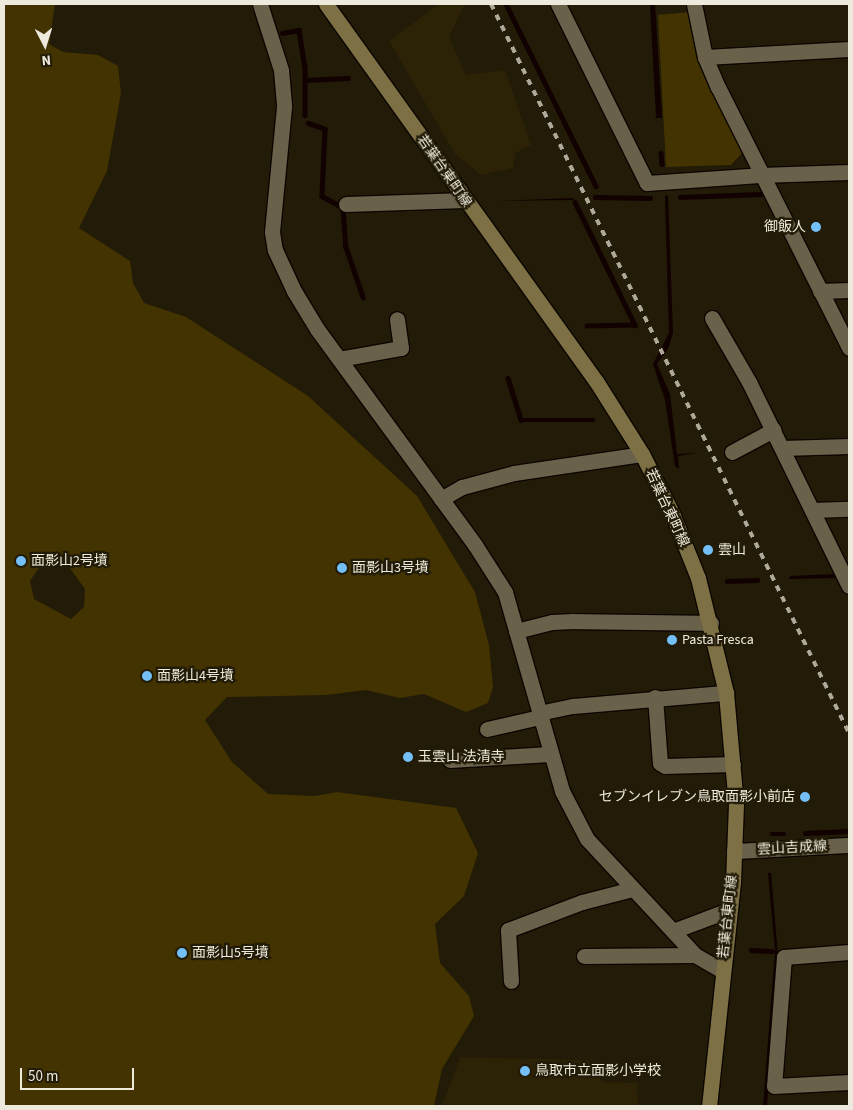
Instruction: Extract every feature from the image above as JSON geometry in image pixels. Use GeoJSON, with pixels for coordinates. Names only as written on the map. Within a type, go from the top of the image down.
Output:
{"type":"FeatureCollection","features":[{"type":"Feature","properties":{"kind":"main road","name":"若葉台東町線"},"geometry":{"type":"LineString","coordinates":[[326,4],[596,381],[642,454],[672,513],[698,578],[711,624],[726,692],[736,804],[729,910],[709,1106]]}},
{"type":"Feature","properties":{"kind":"street"},"geometry":{"type":"LineString","coordinates":[[260,4],[280,70],[284,107],[272,232],[275,250],[294,291],[339,359],[499,580],[516,631],[562,791],[587,838],[632,889],[695,955],[723,971]]}},
{"type":"Feature","properties":{"kind":"street"},"geometry":{"type":"LineString","coordinates":[[558,4],[647,184],[760,174],[849,172]]}},
{"type":"Feature","properties":{"kind":"street"},"geometry":{"type":"LineString","coordinates":[[694,4],[705,57],[760,174],[849,348]]}},
{"type":"Feature","properties":{"kind":"street"},"geometry":{"type":"LineString","coordinates":[[705,57],[849,49]]}},
{"type":"Feature","properties":{"kind":"street"},"geometry":{"type":"LineString","coordinates":[[346,204],[465,200]]}},
{"type":"Feature","properties":{"kind":"street"},"geometry":{"type":"LineString","coordinates":[[820,291],[849,290]]}},
{"type":"Feature","properties":{"kind":"street"},"geometry":{"type":"LineString","coordinates":[[712,318],[773,430],[849,586]]}},
{"type":"Feature","properties":{"kind":"street"},"geometry":{"type":"LineString","coordinates":[[339,359],[401,348],[397,319]]}},
{"type":"Feature","properties":{"kind":"street"},"geometry":{"type":"LineString","coordinates":[[732,452],[773,430]]}},
{"type":"Feature","properties":{"kind":"street"},"geometry":{"type":"LineString","coordinates":[[782,448],[849,446]]}},
{"type":"Feature","properties":{"kind":"street"},"geometry":{"type":"LineString","coordinates":[[441,499],[462,488],[514,473],[642,454]]}},
{"type":"Feature","properties":{"kind":"street"},"geometry":{"type":"LineString","coordinates":[[812,510],[849,509]]}},
{"type":"Feature","properties":{"kind":"street"},"geometry":{"type":"LineString","coordinates":[[516,631],[552,622],[573,621],[711,624]]}},
{"type":"Feature","properties":{"kind":"street"},"geometry":{"type":"LineString","coordinates":[[487,729],[539,715],[654,697],[726,692]]}},
{"type":"Feature","properties":{"kind":"street"},"geometry":{"type":"LineString","coordinates":[[654,697],[660,763],[665,766],[733,764]]}},
{"type":"Feature","properties":{"kind":"street"},"geometry":{"type":"LineString","coordinates":[[450,760],[550,754]]}},
{"type":"Feature","properties":{"kind":"street","name":"雲山吉成線"},"geometry":{"type":"LineString","coordinates":[[734,851],[849,845]]}},
{"type":"Feature","properties":{"kind":"street"},"geometry":{"type":"LineString","coordinates":[[511,981],[508,930],[582,902],[632,889]]}},
{"type":"Feature","properties":{"kind":"street"},"geometry":{"type":"LineString","coordinates":[[673,930],[729,910]]}},
{"type":"Feature","properties":{"kind":"street"},"geometry":{"type":"LineString","coordinates":[[849,952],[784,957],[774,1086],[849,1082]]}},
{"type":"Feature","properties":{"kind":"street"},"geometry":{"type":"LineString","coordinates":[[584,956],[695,955]]}},
{"type":"Feature","properties":{"kind":"shaded area"},"geometry":{"type":"Polygon","coordinates":[[[4,4],[55,4],[49,44],[63,52],[98,55],[118,66],[121,93],[107,171],[79,228],[130,261],[133,283],[144,303],[186,317],[308,396],[417,496],[475,592],[489,645],[493,687],[488,703],[466,712],[424,694],[400,698],[366,690],[326,695],[227,697],[205,720],[232,762],[268,794],[315,796],[337,792],[456,808],[478,853],[464,896],[435,924],[440,963],[469,996],[474,1016],[442,1069],[434,1106],[4,1106],[4,4]],[[45,559],[30,581],[34,599],[71,619],[84,607],[85,589],[69,567],[45,559]]]}},
{"type":"Feature","properties":{"kind":"shaded area"},"geometry":{"type":"Polygon","coordinates":[[[439,4],[465,4],[449,37],[466,75],[505,70],[531,145],[515,153],[513,168],[481,175],[455,154],[389,41],[439,4]]]}},
{"type":"Feature","properties":{"kind":"shaded area"},"geometry":{"type":"Polygon","coordinates":[[[650,4],[655,4],[662,118],[656,118],[650,4]]]}},
{"type":"Feature","properties":{"kind":"shaded area"},"geometry":{"type":"Polygon","coordinates":[[[690,12],[696,57],[743,152],[731,165],[666,167],[658,15],[690,12]]]}},
{"type":"Feature","properties":{"kind":"shaded area"},"geometry":{"type":"Polygon","coordinates":[[[668,195],[673,333],[668,349],[657,364],[670,394],[677,454],[697,453],[678,456],[679,469],[675,466],[665,400],[653,364],[669,333],[665,196],[668,195]]]}},
{"type":"Feature","properties":{"kind":"shaded area"},"geometry":{"type":"Polygon","coordinates":[[[573,198],[574,200],[496,201],[573,198]]]}},
{"type":"Feature","properties":{"kind":"shaded area"},"geometry":{"type":"Polygon","coordinates":[[[836,574],[837,578],[789,579],[790,576],[836,574]]]}},
{"type":"Feature","properties":{"kind":"shaded area"},"geometry":{"type":"Polygon","coordinates":[[[768,873],[771,873],[778,956],[767,1106],[763,1106],[775,951],[768,873]]]}},
{"type":"Feature","properties":{"kind":"shaded area","name":"鳥取市立面影小学校"},"geometry":{"type":"Polygon","coordinates":[[[460,1057],[588,1060],[602,1082],[637,1083],[638,1106],[442,1106],[460,1057]]]}},
{"type":"Feature","properties":{"kind":"waterway"},"geometry":{"type":"LineString","coordinates":[[506,4],[596,186]]}},
{"type":"Feature","properties":{"kind":"waterway"},"geometry":{"type":"LineString","coordinates":[[282,33],[299,30],[305,66],[305,115]]}},
{"type":"Feature","properties":{"kind":"waterway"},"geometry":{"type":"LineString","coordinates":[[305,80],[348,78]]}},
{"type":"Feature","properties":{"kind":"waterway"},"geometry":{"type":"LineString","coordinates":[[308,123],[325,129],[322,196],[344,208]]}},
{"type":"Feature","properties":{"kind":"waterway"},"geometry":{"type":"LineString","coordinates":[[661,153],[662,164]]}},
{"type":"Feature","properties":{"kind":"waterway"},"geometry":{"type":"LineString","coordinates":[[680,197],[762,194]]}},
{"type":"Feature","properties":{"kind":"waterway"},"geometry":{"type":"LineString","coordinates":[[595,197],[650,198]]}},
{"type":"Feature","properties":{"kind":"waterway"},"geometry":{"type":"LineString","coordinates":[[575,202],[635,325],[587,326]]}},
{"type":"Feature","properties":{"kind":"waterway"},"geometry":{"type":"LineString","coordinates":[[343,208],[346,247],[363,297]]}},
{"type":"Feature","properties":{"kind":"waterway"},"geometry":{"type":"LineString","coordinates":[[508,378],[521,420],[593,420]]}},
{"type":"Feature","properties":{"kind":"waterway"},"geometry":{"type":"LineString","coordinates":[[727,581],[757,580]]}},
{"type":"Feature","properties":{"kind":"waterway"},"geometry":{"type":"LineString","coordinates":[[805,833],[849,831]]}},
{"type":"Feature","properties":{"kind":"waterway"},"geometry":{"type":"LineString","coordinates":[[772,834],[784,834]]}},
{"type":"Feature","properties":{"kind":"waterway"},"geometry":{"type":"LineString","coordinates":[[751,950],[772,951]]}},
{"type":"Feature","properties":{"kind":"railway"},"geometry":{"type":"LineString","coordinates":[[491,4],[849,733]]}},
{"type":"Feature","properties":{"kind":"place","name":"御飯人"},"geometry":{"type":"Point","coordinates":[816,227]}},
{"type":"Feature","properties":{"kind":"place","name":"雲山"},"geometry":{"type":"Point","coordinates":[708,550]}},
{"type":"Feature","properties":{"kind":"place","name":"面影山2号墳"},"geometry":{"type":"Point","coordinates":[21,561]}},
{"type":"Feature","properties":{"kind":"place","name":"面影山3号墳"},"geometry":{"type":"Point","coordinates":[342,568]}},
{"type":"Feature","properties":{"kind":"place","name":"Pasta Fresca"},"geometry":{"type":"Point","coordinates":[672,640]}},
{"type":"Feature","properties":{"kind":"place","name":"面影山4号墳"},"geometry":{"type":"Point","coordinates":[147,676]}},
{"type":"Feature","properties":{"kind":"place","name":"玉雲山 法清寺"},"geometry":{"type":"Point","coordinates":[408,757]}},
{"type":"Feature","properties":{"kind":"place","name":"セブンイレブン鳥取面影小前店"},"geometry":{"type":"Point","coordinates":[805,797]}},
{"type":"Feature","properties":{"kind":"place","name":"面影山5号墳"},"geometry":{"type":"Point","coordinates":[182,953]}},
{"type":"Feature","properties":{"kind":"place","name":"鳥取市立面影小学校"},"geometry":{"type":"Point","coordinates":[525,1071]}}]}
